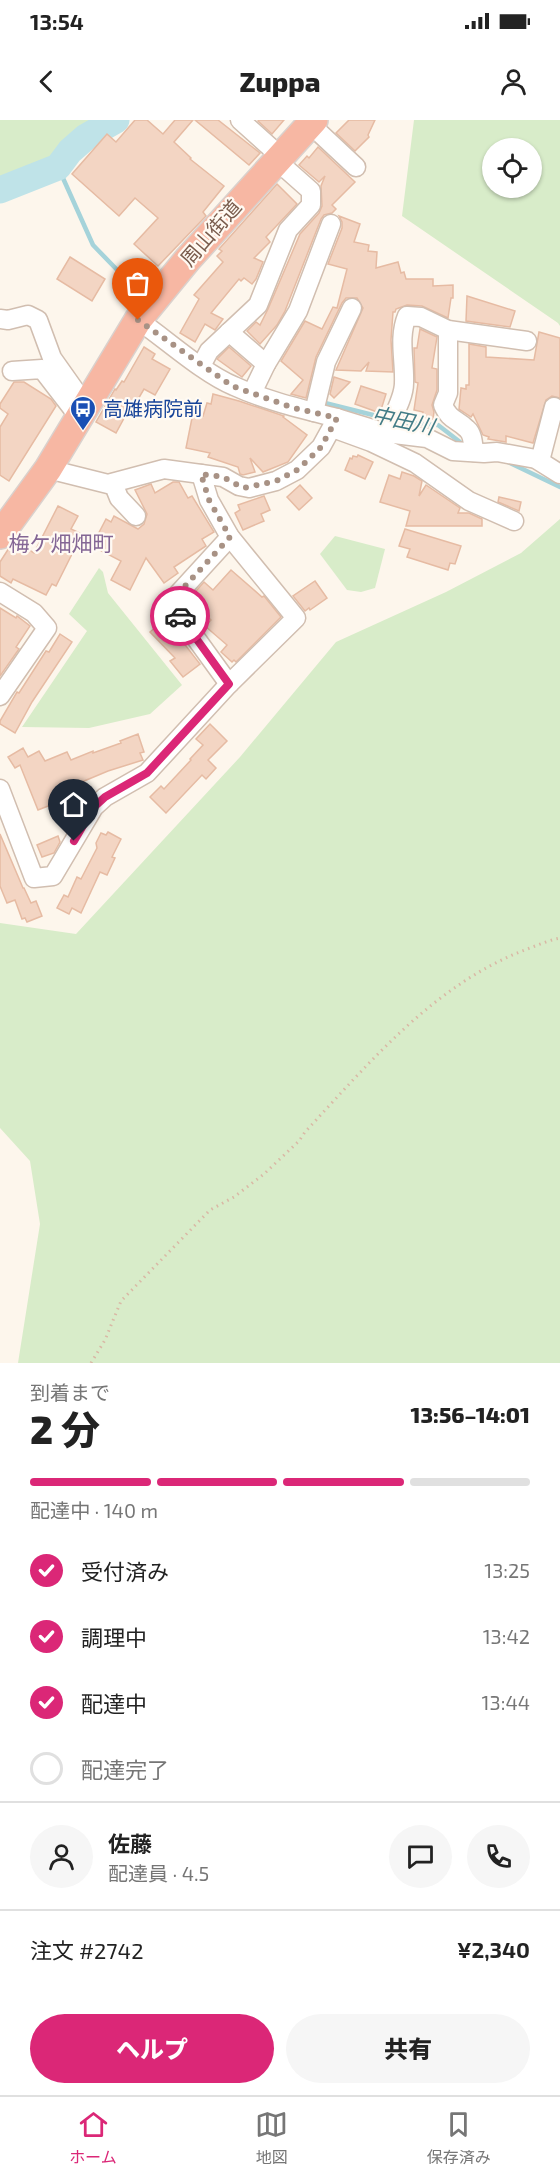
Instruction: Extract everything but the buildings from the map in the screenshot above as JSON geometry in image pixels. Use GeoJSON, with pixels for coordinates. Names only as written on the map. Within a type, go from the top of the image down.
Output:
{"type":"FeatureCollection","features":[{"type":"Feature","properties":{"kind":"highway","name":"周山街道"},"geometry":{"type":"LineString","coordinates":[[0,535],[48,469],[142,315],[188,259],[312,122]]}},
{"type":"Feature","properties":{"kind":"street"},"geometry":{"type":"LineString","coordinates":[[204,360],[258,305],[288,230],[311,205],[311,191],[240,120]]}},
{"type":"Feature","properties":{"kind":"street"},"geometry":{"type":"LineString","coordinates":[[312,122],[356,168]]}},
{"type":"Feature","properties":{"kind":"street"},"geometry":{"type":"LineString","coordinates":[[252,393],[266,364],[298,310],[331,224]]}},
{"type":"Feature","properties":{"kind":"street"},"geometry":{"type":"LineString","coordinates":[[314,412],[326,362],[352,308]]}},
{"type":"Feature","properties":{"kind":"street"},"geometry":{"type":"LineString","coordinates":[[0,319],[8,320],[28,315],[38,320],[52,358],[83,411]]}},
{"type":"Feature","properties":{"kind":"street"},"geometry":{"type":"LineString","coordinates":[[142,315],[204,360],[232,386],[294,408],[314,412],[415,463],[470,501],[514,521]]}},
{"type":"Feature","properties":{"kind":"street"},"geometry":{"type":"LineString","coordinates":[[389,425],[404,386],[401,352],[404,323],[407,316],[422,317],[448,330],[527,341]]}},
{"type":"Feature","properties":{"kind":"street"},"geometry":{"type":"LineString","coordinates":[[448,330],[448,393],[443,405],[448,417],[468,429],[472,437],[474,452]]}},
{"type":"Feature","properties":{"kind":"street"},"geometry":{"type":"LineString","coordinates":[[229,332],[266,364]]}},
{"type":"Feature","properties":{"kind":"street"},"geometry":{"type":"LineString","coordinates":[[12,371],[42,369],[83,411]]}},
{"type":"Feature","properties":{"kind":"street"},"geometry":{"type":"LineString","coordinates":[[536,459],[541,457],[554,407]]}},
{"type":"Feature","properties":{"kind":"street"},"geometry":{"type":"LineString","coordinates":[[334,423],[389,425],[427,438],[453,451],[508,453],[536,459],[560,474]]}},
{"type":"Feature","properties":{"kind":"street"},"geometry":{"type":"LineString","coordinates":[[48,469],[108,484],[164,469],[223,477],[243,488],[276,481],[297,470],[321,447],[334,423]]}},
{"type":"Feature","properties":{"kind":"street"},"geometry":{"type":"LineString","coordinates":[[0,789],[34,878],[54,876],[94,807],[105,797],[147,773],[229,684],[296,618],[230,537],[209,500],[201,474]]}},
{"type":"Feature","properties":{"kind":"street"},"geometry":{"type":"LineString","coordinates":[[113,483],[118,498],[136,516]]}},
{"type":"Feature","properties":{"kind":"street"},"geometry":{"type":"LineString","coordinates":[[229,684],[174,608],[177,595],[230,537]]}},
{"type":"Feature","properties":{"kind":"street"},"geometry":{"type":"LineString","coordinates":[[0,592],[34,613],[47,628],[0,696]]}},
{"type":"Feature","properties":{"kind":"path"},"geometry":{"type":"LineString","coordinates":[[91,1363],[105,1340],[121,1300],[210,1210],[234,1197],[264,1174],[299,1142],[305,1132],[405,1027],[460,982],[508,956],[560,938]]}},
{"type":"Feature","properties":{"kind":"green space"},"geometry":{"type":"Polygon","coordinates":[[[0,120],[104,120],[71,148],[0,192],[0,120]]]}},
{"type":"Feature","properties":{"kind":"green space"},"geometry":{"type":"Polygon","coordinates":[[[414,120],[560,120],[560,326],[402,216],[414,120]]]}},
{"type":"Feature","properties":{"kind":"green space"},"geometry":{"type":"Polygon","coordinates":[[[560,519],[560,1363],[18,1363],[40,1224],[30,1161],[0,1128],[0,923],[76,934],[240,757],[336,642],[446,592],[521,553],[560,519]]]}},
{"type":"Feature","properties":{"kind":"green space"},"geometry":{"type":"Polygon","coordinates":[[[335,536],[385,549],[375,588],[361,592],[347,590],[320,554],[335,536]]]}},
{"type":"Feature","properties":{"kind":"green space"},"geometry":{"type":"Polygon","coordinates":[[[99,568],[103,572],[108,593],[182,685],[150,714],[89,728],[22,727],[87,631],[69,614],[99,568]]]}},
{"type":"Feature","properties":{"kind":"waterway"},"geometry":{"type":"LineString","coordinates":[[0,190],[58,167],[70,151],[86,137],[116,120]]}},
{"type":"Feature","properties":{"kind":"waterway","name":"中田川"},"geometry":{"type":"LineString","coordinates":[[58,167],[93,245],[123,276],[140,306]]}},
{"type":"Feature","properties":{"kind":"waterway","name":"中田川"},"geometry":{"type":"LineString","coordinates":[[321,402],[389,419]]}},
{"type":"Feature","properties":{"kind":"waterway","name":"中田川"},"geometry":{"type":"LineString","coordinates":[[397,422],[438,425],[460,442]]}},
{"type":"Feature","properties":{"kind":"waterway","name":"中田川"},"geometry":{"type":"LineString","coordinates":[[508,462],[560,487]]}},
{"type":"Feature","properties":{"kind":"way so far"},"geometry":{"type":"LineString","coordinates":[[138,320],[232,386],[294,408],[337,418],[321,447],[297,470],[276,481],[243,488],[223,477],[201,474],[209,500],[230,537],[177,595],[174,608],[180,616]]}},
{"type":"Feature","properties":{"kind":"place","name":"高雄病院前"},"geometry":{"type":"Point","coordinates":[83,432]}},
{"type":"Feature","properties":{"kind":"district","name":"梅ケ畑畑町"},"geometry":{"type":"Point","coordinates":[61,544]}},
{"type":"Feature","properties":{"kind":"route"},"geometry":{"type":"LineString","coordinates":[[74,841],[94,807],[105,797],[147,773],[229,684],[180,616]]}}]}
